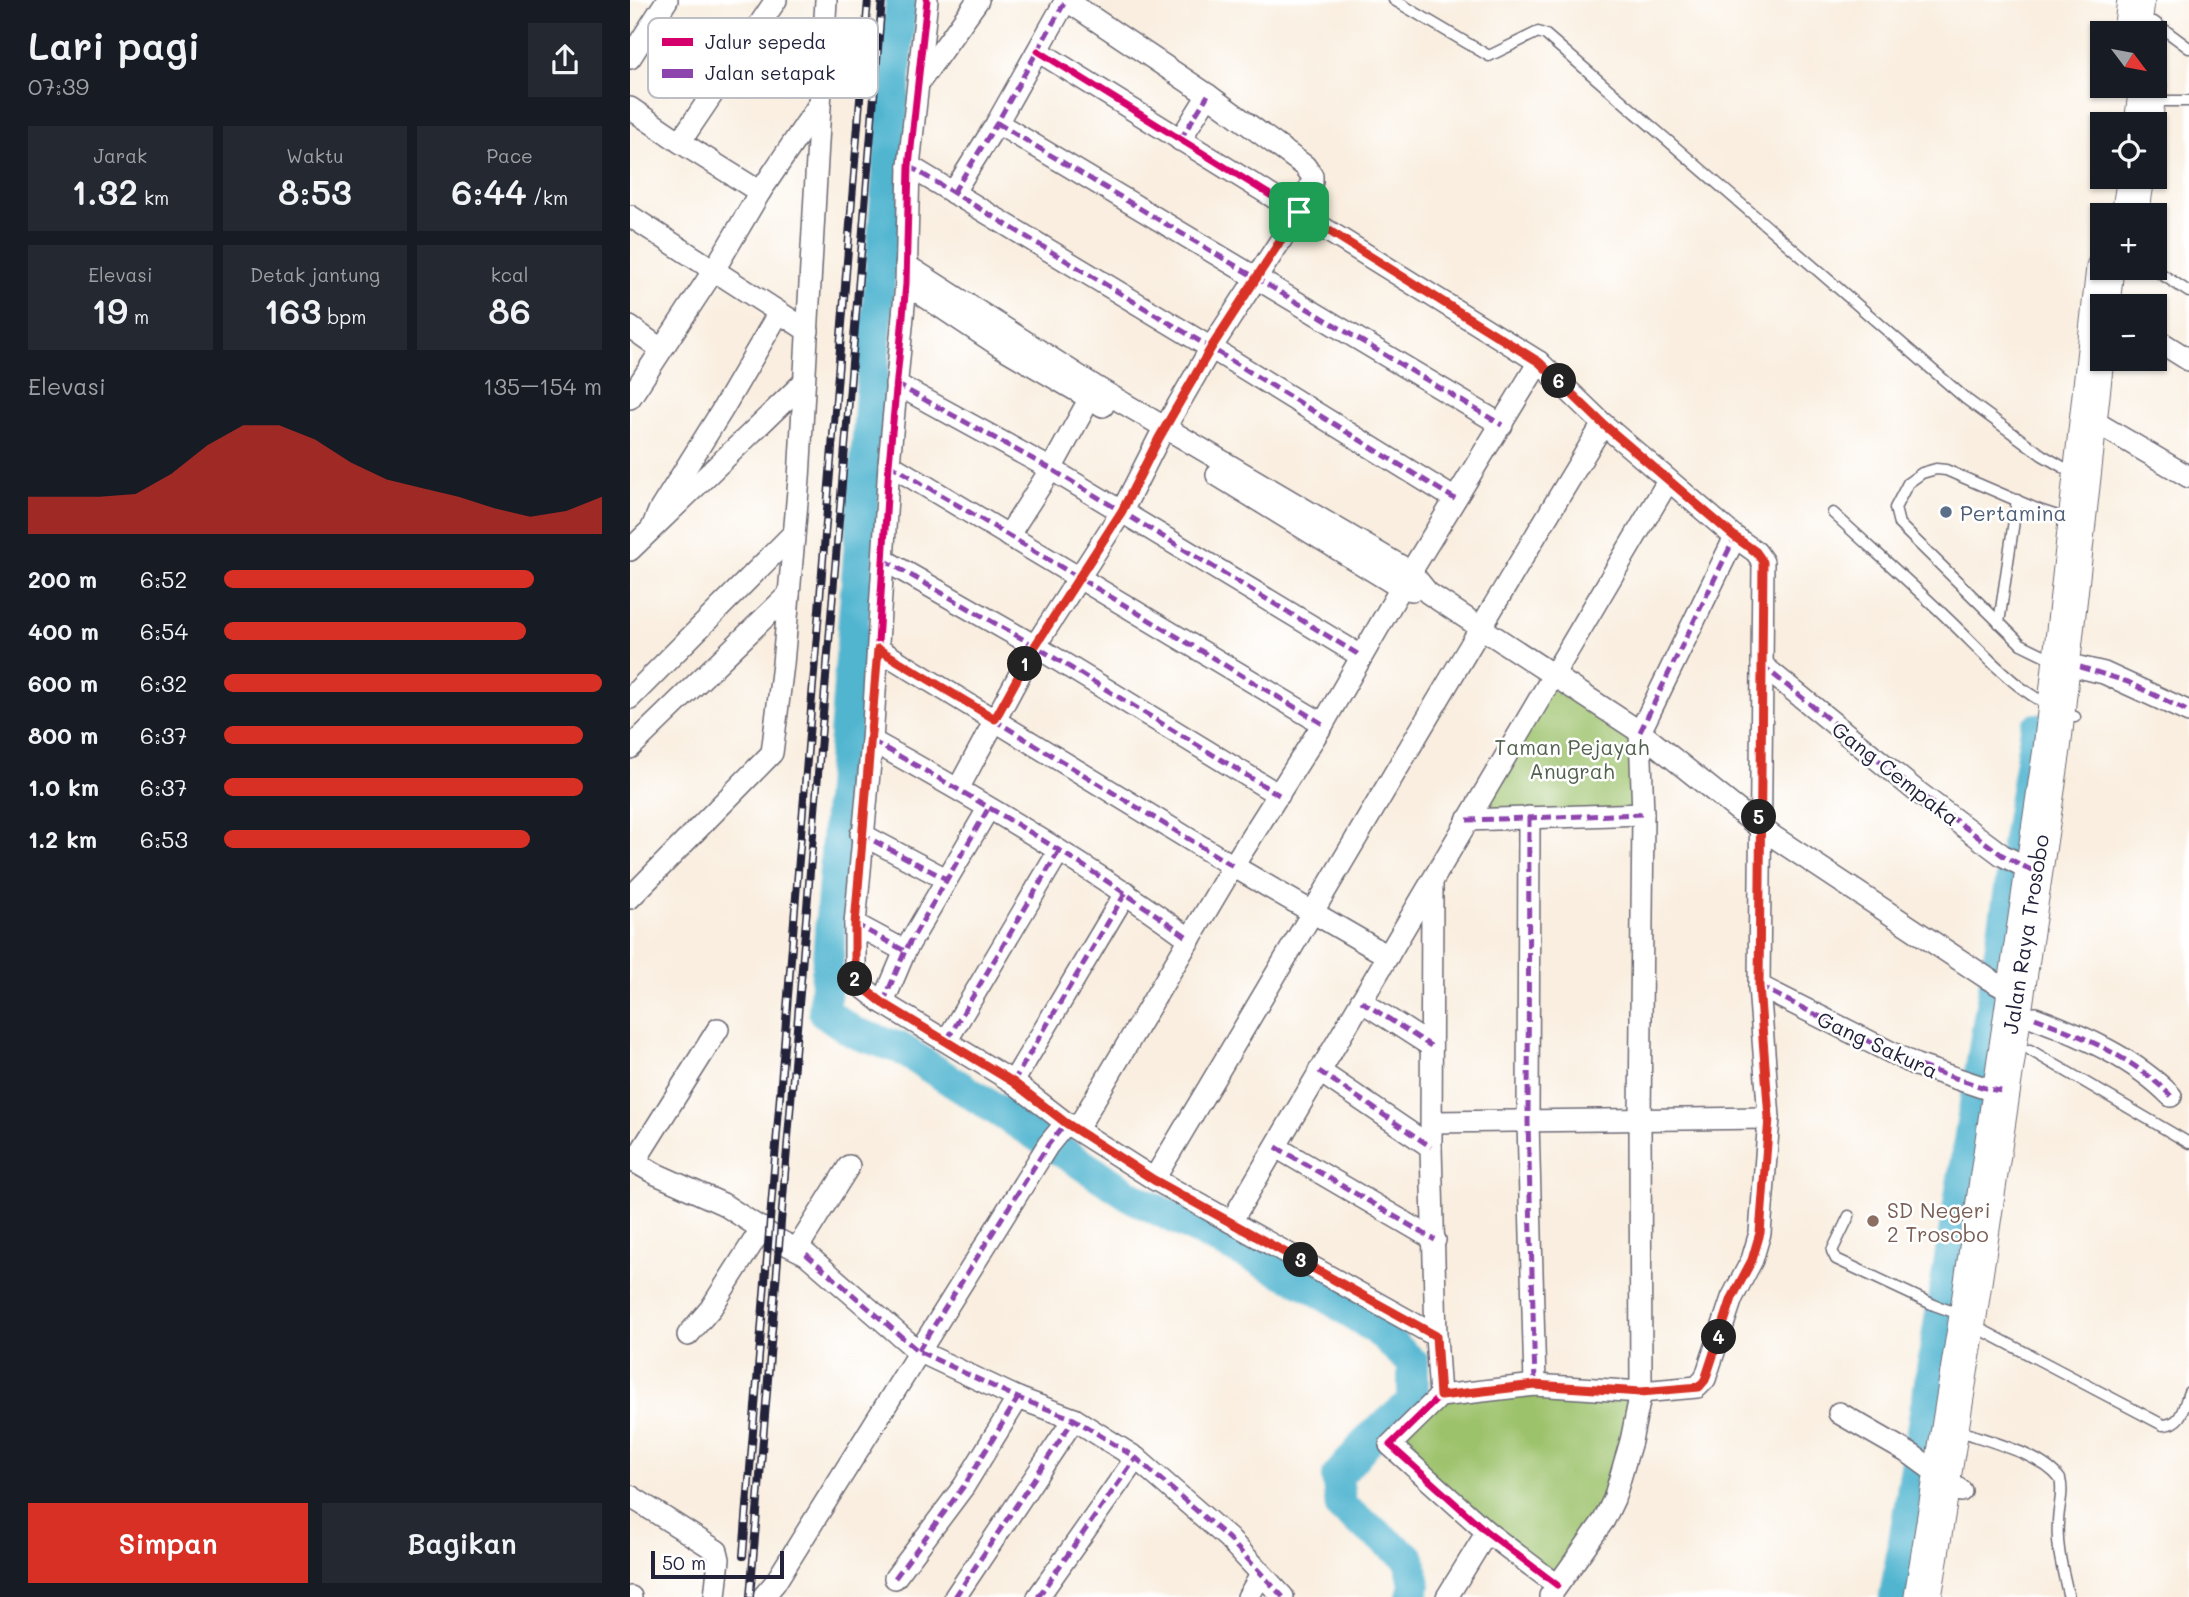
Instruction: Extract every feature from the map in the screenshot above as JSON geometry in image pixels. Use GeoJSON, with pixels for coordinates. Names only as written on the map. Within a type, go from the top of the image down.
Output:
{"type":"FeatureCollection","features":[{"type":"Feature","properties":{"kind":"highway","name":"Jalan Raya Trosobo"},"geometry":{"type":"LineString","coordinates":[[1945,1597],[1937,1472],[1969,1434],[1960,1316],[1986,1088],[2014,1006],[2022,866],[2049,706],[2063,662],[2080,477],[2104,280]]}},
{"type":"Feature","properties":{"kind":"highway","name":"Jalan Raya Trosobo"},"geometry":{"type":"LineString","coordinates":[[2063,662],[2073,521],[2080,477],[2102,426],[2110,371]]}},
{"type":"Feature","properties":{"kind":"highway","name":"Jalan Raya Trosobo"},"geometry":{"type":"LineString","coordinates":[[1923,1597],[1937,1472],[1960,1316],[2014,1006],[2049,706]]}},
{"type":"Feature","properties":{"kind":"street"},"geometry":{"type":"LineString","coordinates":[[656,18],[667,0]]}},
{"type":"Feature","properties":{"kind":"street"},"geometry":{"type":"LineString","coordinates":[[764,18],[776,0]]}},
{"type":"Feature","properties":{"kind":"street"},"geometry":{"type":"LineString","coordinates":[[825,18],[826,0]]}},
{"type":"Feature","properties":{"kind":"street"},"geometry":{"type":"LineString","coordinates":[[927,0],[909,166],[906,274],[889,464],[872,741],[855,924],[855,981],[883,1003],[1013,1082],[1062,1133],[1154,1180],[1436,1336]]}},
{"type":"Feature","properties":{"kind":"street"},"geometry":{"type":"LineString","coordinates":[[919,82],[978,0]]}},
{"type":"Feature","properties":{"kind":"street"},"geometry":{"type":"LineString","coordinates":[[953,193],[1066,0],[1208,95],[1309,170],[1312,176],[1311,187],[1299,212],[1211,348],[1162,433],[1122,511],[1035,646],[958,789]]}},
{"type":"Feature","properties":{"kind":"street"},"geometry":{"type":"LineString","coordinates":[[630,58],[648,30]]}},
{"type":"Feature","properties":{"kind":"street"},"geometry":{"type":"LineString","coordinates":[[1038,51],[1539,362],[1603,424],[1668,481],[1756,552],[1764,565],[1759,986],[1769,1118],[1760,1233],[1752,1260],[1732,1298],[1705,1380],[1697,1387],[1641,1392],[1535,1385],[1440,1396],[1391,1443],[1390,1448],[1554,1593],[1604,1520],[1614,1499],[1631,1441],[1641,1392],[1643,814],[1640,732],[1735,537]]}},
{"type":"Feature","properties":{"kind":"street"},"geometry":{"type":"LineString","coordinates":[[1180,140],[1208,95]]}},
{"type":"Feature","properties":{"kind":"street"},"geometry":{"type":"LineString","coordinates":[[681,142],[710,98]]}},
{"type":"Feature","properties":{"kind":"street"},"geometry":{"type":"LineString","coordinates":[[630,898],[772,754],[794,533],[820,98]]}},
{"type":"Feature","properties":{"kind":"street"},"geometry":{"type":"LineString","coordinates":[[630,398],[714,270],[760,192],[820,105]]}},
{"type":"Feature","properties":{"kind":"street"},"geometry":{"type":"LineString","coordinates":[[630,108],[760,192]]}},
{"type":"Feature","properties":{"kind":"street"},"geometry":{"type":"LineString","coordinates":[[997,122],[1502,425]]}},
{"type":"Feature","properties":{"kind":"street"},"geometry":{"type":"LineString","coordinates":[[909,166],[1455,499]]}},
{"type":"Feature","properties":{"kind":"street"},"geometry":{"type":"LineString","coordinates":[[630,216],[808,331]]}},
{"type":"Feature","properties":{"kind":"street"},"geometry":{"type":"LineString","coordinates":[[906,274],[1002,338],[1428,593],[1552,677],[1640,732],[1759,827],[2014,1006],[2080,1035],[2155,1080],[2171,1096]]}},
{"type":"Feature","properties":{"kind":"street"},"geometry":{"type":"LineString","coordinates":[[652,528],[659,511],[778,314]]}},
{"type":"Feature","properties":{"kind":"street"},"geometry":{"type":"LineString","coordinates":[[630,327],[661,349]]}},
{"type":"Feature","properties":{"kind":"street"},"geometry":{"type":"LineString","coordinates":[[2167,346],[2189,360]]}},
{"type":"Feature","properties":{"kind":"street"},"geometry":{"type":"LineString","coordinates":[[764,1597],[918,1351],[1190,939],[1323,724],[1406,580],[1539,362]]}},
{"type":"Feature","properties":{"kind":"street"},"geometry":{"type":"LineString","coordinates":[[630,550],[804,382]]}},
{"type":"Feature","properties":{"kind":"street"},"geometry":{"type":"LineString","coordinates":[[896,384],[1051,469],[1361,656]]}},
{"type":"Feature","properties":{"kind":"street"},"geometry":{"type":"LineString","coordinates":[[1008,536],[1051,469],[1093,393]]}},
{"type":"Feature","properties":{"kind":"street"},"geometry":{"type":"LineString","coordinates":[[1154,1180],[1314,914],[1479,628],[1603,424]]}},
{"type":"Feature","properties":{"kind":"street"},"geometry":{"type":"LineString","coordinates":[[2102,426],[2189,477]]}},
{"type":"Feature","properties":{"kind":"street"},"geometry":{"type":"LineString","coordinates":[[889,464],[1323,724]]}},
{"type":"Feature","properties":{"kind":"street"},"geometry":{"type":"LineString","coordinates":[[1231,1223],[1668,481]]}},
{"type":"Feature","properties":{"kind":"street"},"geometry":{"type":"LineString","coordinates":[[630,698],[794,533]]}},
{"type":"Feature","properties":{"kind":"street"},"geometry":{"type":"LineString","coordinates":[[884,560],[1035,646],[1279,795]]}},
{"type":"Feature","properties":{"kind":"street"},"geometry":{"type":"LineString","coordinates":[[630,748],[789,594]]}},
{"type":"Feature","properties":{"kind":"street"},"geometry":{"type":"LineString","coordinates":[[878,649],[1233,866],[1388,956]]}},
{"type":"Feature","properties":{"kind":"street"},"geometry":{"type":"LineString","coordinates":[[2063,662],[2127,682],[2189,712]]}},
{"type":"Feature","properties":{"kind":"street","name":"Gang Cempaka"},"geometry":{"type":"LineString","coordinates":[[1762,666],[1915,790],[2022,866]]}},
{"type":"Feature","properties":{"kind":"street"},"geometry":{"type":"LineString","coordinates":[[872,741],[958,789],[1126,892],[1190,939]]}},
{"type":"Feature","properties":{"kind":"street"},"geometry":{"type":"LineString","coordinates":[[883,1003],[905,951],[988,809]]}},
{"type":"Feature","properties":{"kind":"street"},"geometry":{"type":"LineString","coordinates":[[1467,820],[1643,814]]}},
{"type":"Feature","properties":{"kind":"street"},"geometry":{"type":"LineString","coordinates":[[1529,817],[1528,1122],[1535,1385]]}},
{"type":"Feature","properties":{"kind":"street"},"geometry":{"type":"LineString","coordinates":[[862,834],[946,879]]}},
{"type":"Feature","properties":{"kind":"street"},"geometry":{"type":"LineString","coordinates":[[947,1040],[1059,851]]}},
{"type":"Feature","properties":{"kind":"street"},"geometry":{"type":"LineString","coordinates":[[1432,881],[1431,1147],[1440,1396]]}},
{"type":"Feature","properties":{"kind":"street"},"geometry":{"type":"LineString","coordinates":[[1013,1082],[1126,892]]}},
{"type":"Feature","properties":{"kind":"street"},"geometry":{"type":"LineString","coordinates":[[855,924],[905,951]]}},
{"type":"Feature","properties":{"kind":"street","name":"Gang Sakura"},"geometry":{"type":"LineString","coordinates":[[1759,986],[1916,1065],[1986,1088]]}},
{"type":"Feature","properties":{"kind":"street"},"geometry":{"type":"LineString","coordinates":[[1361,1001],[1431,1046]]}},
{"type":"Feature","properties":{"kind":"street"},"geometry":{"type":"LineString","coordinates":[[718,1029],[633,1160],[656,1174],[723,1204],[806,1254],[918,1351],[1018,1398],[1074,1419],[1136,1458],[1228,1538],[1283,1597]]}},
{"type":"Feature","properties":{"kind":"street"},"geometry":{"type":"LineString","coordinates":[[1319,1071],[1431,1147]]}},
{"type":"Feature","properties":{"kind":"street"},"geometry":{"type":"LineString","coordinates":[[1433,1122],[1769,1118]]}},
{"type":"Feature","properties":{"kind":"street"},"geometry":{"type":"LineString","coordinates":[[1276,1147],[1435,1240]]}},
{"type":"Feature","properties":{"kind":"street"},"geometry":{"type":"LineString","coordinates":[[797,1249],[849,1166]]}},
{"type":"Feature","properties":{"kind":"street"},"geometry":{"type":"LineString","coordinates":[[688,1335],[711,1308],[762,1228]]}},
{"type":"Feature","properties":{"kind":"street"},"geometry":{"type":"LineString","coordinates":[[895,1578],[964,1486],[1018,1398]]}},
{"type":"Feature","properties":{"kind":"street"},"geometry":{"type":"LineString","coordinates":[[1839,1412],[1937,1472]]}},
{"type":"Feature","properties":{"kind":"street"},"geometry":{"type":"LineString","coordinates":[[955,1597],[1074,1419]]}},
{"type":"Feature","properties":{"kind":"street"},"geometry":{"type":"LineString","coordinates":[[1038,1597],[1136,1458]]}},
{"type":"Feature","properties":{"kind":"street"},"geometry":{"type":"LineString","coordinates":[[630,1496],[717,1550],[719,1559],[715,1597]]}},
{"type":"Feature","properties":{"kind":"street"},"geometry":{"type":"LineString","coordinates":[[1447,1597],[1487,1532]]}},
{"type":"Feature","properties":{"kind":"street"},"geometry":{"type":"LineString","coordinates":[[1248,1597],[1261,1574]]}},
{"type":"Feature","properties":{"kind":"lane"},"geometry":{"type":"LineString","coordinates":[[1394,0],[1489,55],[1535,33],[1545,35],[1966,399],[2042,455],[2080,477]]}},
{"type":"Feature","properties":{"kind":"lane"},"geometry":{"type":"LineString","coordinates":[[2146,18],[2189,48]]}},
{"type":"Feature","properties":{"kind":"lane"},"geometry":{"type":"LineString","coordinates":[[2137,104],[2189,101]]}},
{"type":"Feature","properties":{"kind":"lane"},"geometry":{"type":"LineString","coordinates":[[2167,278],[2189,292]]}},
{"type":"Feature","properties":{"kind":"lane"},"geometry":{"type":"LineString","coordinates":[[2063,662],[2021,645],[1899,524],[1895,508],[1901,494],[1915,477],[1936,469],[1946,470],[2039,510],[2073,521]]}},
{"type":"Feature","properties":{"kind":"lane"},"geometry":{"type":"LineString","coordinates":[[1999,623],[2017,500]]}},
{"type":"Feature","properties":{"kind":"lane"},"geometry":{"type":"LineString","coordinates":[[1833,513],[2049,706]]}},
{"type":"Feature","properties":{"kind":"lane"},"geometry":{"type":"LineString","coordinates":[[2014,1006],[2189,1143]]}},
{"type":"Feature","properties":{"kind":"lane"},"geometry":{"type":"LineString","coordinates":[[1849,1216],[1832,1251],[1836,1259],[1846,1266],[1960,1316],[2158,1423],[2176,1422],[2189,1392]]}},
{"type":"Feature","properties":{"kind":"lane"},"geometry":{"type":"LineString","coordinates":[[1969,1434],[2040,1463],[2060,1479],[2062,1493],[2058,1523],[2059,1548],[2068,1594]]}},
{"type":"Feature","properties":{"kind":"green space","name":"Taman Pejayah Anugrah"},"geometry":{"type":"Polygon","coordinates":[[[1552,677],[1640,732],[1643,814],[1467,820],[1552,677]]]}},
{"type":"Feature","properties":{"kind":"green space"},"geometry":{"type":"Polygon","coordinates":[[[1536,1392],[1637,1395],[1603,1518],[1557,1581],[1391,1445],[1442,1397],[1536,1392]]]}},
{"type":"Feature","properties":{"kind":"waterway"},"geometry":{"type":"LineString","coordinates":[[901,0],[824,1012],[855,1033],[900,1048],[1136,1199],[1313,1287],[1377,1330],[1413,1363],[1413,1402],[1370,1438],[1337,1477],[1341,1507],[1410,1559],[1415,1585],[1412,1597]]}},
{"type":"Feature","properties":{"kind":"waterway"},"geometry":{"type":"LineString","coordinates":[[1895,1597],[2036,729]]}},
{"type":"Feature","properties":{"kind":"railway"},"geometry":{"type":"LineString","coordinates":[[867,18],[868,0]]}},
{"type":"Feature","properties":{"kind":"railway"},"geometry":{"type":"LineString","coordinates":[[878,48],[882,0]]}},
{"type":"Feature","properties":{"kind":"railway"},"geometry":{"type":"LineString","coordinates":[[743,1556],[860,98]]}},
{"type":"Feature","properties":{"kind":"railway"},"geometry":{"type":"LineString","coordinates":[[750,1597],[874,98]]}},
{"type":"Feature","properties":{"kind":"marked path"},"geometry":{"type":"LineString","coordinates":[[953,193],[997,123],[1066,0]]}},
{"type":"Feature","properties":{"kind":"marked path"},"geometry":{"type":"LineString","coordinates":[[1180,140],[1208,95]]}},
{"type":"Feature","properties":{"kind":"marked path"},"geometry":{"type":"LineString","coordinates":[[997,123],[1502,425]]}},
{"type":"Feature","properties":{"kind":"marked path"},"geometry":{"type":"LineString","coordinates":[[909,166],[1455,499]]}},
{"type":"Feature","properties":{"kind":"marked path"},"geometry":{"type":"LineString","coordinates":[[896,384],[1051,469],[1361,656]]}},
{"type":"Feature","properties":{"kind":"marked path"},"geometry":{"type":"LineString","coordinates":[[889,464],[1323,724]]}},
{"type":"Feature","properties":{"kind":"marked path"},"geometry":{"type":"LineString","coordinates":[[1640,732],[1735,537]]}},
{"type":"Feature","properties":{"kind":"marked path"},"geometry":{"type":"LineString","coordinates":[[884,560],[1035,646],[1279,795]]}},
{"type":"Feature","properties":{"kind":"marked path"},"geometry":{"type":"LineString","coordinates":[[878,649],[1233,866]]}},
{"type":"Feature","properties":{"kind":"marked path"},"geometry":{"type":"LineString","coordinates":[[1762,665],[1915,790],[2002,855],[2035,872]]}},
{"type":"Feature","properties":{"kind":"marked path"},"geometry":{"type":"LineString","coordinates":[[2080,667],[2128,682],[2189,712]]}},
{"type":"Feature","properties":{"kind":"marked path"},"geometry":{"type":"LineString","coordinates":[[872,741],[1034,835],[1113,885],[1190,939]]}},
{"type":"Feature","properties":{"kind":"marked path"},"geometry":{"type":"LineString","coordinates":[[883,1003],[905,951],[988,809]]}},
{"type":"Feature","properties":{"kind":"marked path"},"geometry":{"type":"LineString","coordinates":[[1467,820],[1643,814]]}},
{"type":"Feature","properties":{"kind":"marked path"},"geometry":{"type":"LineString","coordinates":[[1529,817],[1528,1122],[1535,1385]]}},
{"type":"Feature","properties":{"kind":"marked path"},"geometry":{"type":"LineString","coordinates":[[861,834],[946,879]]}},
{"type":"Feature","properties":{"kind":"marked path"},"geometry":{"type":"LineString","coordinates":[[947,1040],[1059,851]]}},
{"type":"Feature","properties":{"kind":"marked path"},"geometry":{"type":"LineString","coordinates":[[1013,1082],[1126,892]]}},
{"type":"Feature","properties":{"kind":"marked path"},"geometry":{"type":"LineString","coordinates":[[855,924],[905,951]]}},
{"type":"Feature","properties":{"kind":"marked path"},"geometry":{"type":"LineString","coordinates":[[1759,986],[1916,1065],[1988,1089],[2002,1091]]}},
{"type":"Feature","properties":{"kind":"marked path"},"geometry":{"type":"LineString","coordinates":[[1361,1001],[1431,1046]]}},
{"type":"Feature","properties":{"kind":"marked path"},"geometry":{"type":"LineString","coordinates":[[2035,1018],[2108,1050],[2141,1071],[2171,1096]]}},
{"type":"Feature","properties":{"kind":"marked path"},"geometry":{"type":"LineString","coordinates":[[1319,1071],[1431,1147]]}},
{"type":"Feature","properties":{"kind":"marked path"},"geometry":{"type":"LineString","coordinates":[[918,1351],[1048,1145],[1066,1123]]}},
{"type":"Feature","properties":{"kind":"marked path"},"geometry":{"type":"LineString","coordinates":[[1276,1147],[1435,1240]]}},
{"type":"Feature","properties":{"kind":"marked path"},"geometry":{"type":"LineString","coordinates":[[806,1254],[918,1351],[1018,1398],[1074,1419],[1136,1458],[1228,1538],[1283,1597]]}},
{"type":"Feature","properties":{"kind":"marked path"},"geometry":{"type":"LineString","coordinates":[[895,1578],[964,1486],[1018,1398]]}},
{"type":"Feature","properties":{"kind":"marked path"},"geometry":{"type":"LineString","coordinates":[[955,1597],[1074,1419]]}},
{"type":"Feature","properties":{"kind":"marked path"},"geometry":{"type":"LineString","coordinates":[[1038,1597],[1136,1458]]}},
{"type":"Feature","properties":{"kind":"cycle path"},"geometry":{"type":"LineString","coordinates":[[927,0],[909,166],[906,284],[889,464],[872,741],[855,924],[855,981],[883,1003],[1013,1082],[1066,1123],[1154,1179],[1436,1336]]}},
{"type":"Feature","properties":{"kind":"cycle path"},"geometry":{"type":"LineString","coordinates":[[1038,51],[1539,362],[1603,424],[1756,552],[1763,562],[1759,986],[1769,1118],[1760,1233],[1752,1260],[1732,1298],[1705,1379],[1697,1387],[1641,1392],[1535,1385],[1440,1396],[1390,1445],[1487,1532],[1557,1585]]}},
{"type":"Feature","properties":{"kind":"place","name":"Pertamina"},"geometry":{"type":"Point","coordinates":[1946,512]}},
{"type":"Feature","properties":{"kind":"place","name":"SD Negeri 2 Trosobo"},"geometry":{"type":"Point","coordinates":[1873,1221]}},
{"type":"Feature","properties":{"kind":"route"},"geometry":{"type":"LineString","coordinates":[[1299,212],[1539,362],[1603,424],[1756,552],[1763,562],[1759,986],[1769,1118],[1760,1233],[1752,1260],[1732,1298],[1705,1380],[1699,1387],[1641,1392],[1535,1385],[1440,1396],[1436,1336],[1154,1180],[1066,1123],[1013,1082],[883,1003],[855,981],[855,924],[878,649],[995,719],[1035,646],[1122,511],[1159,438],[1211,348],[1299,212]]}}]}
